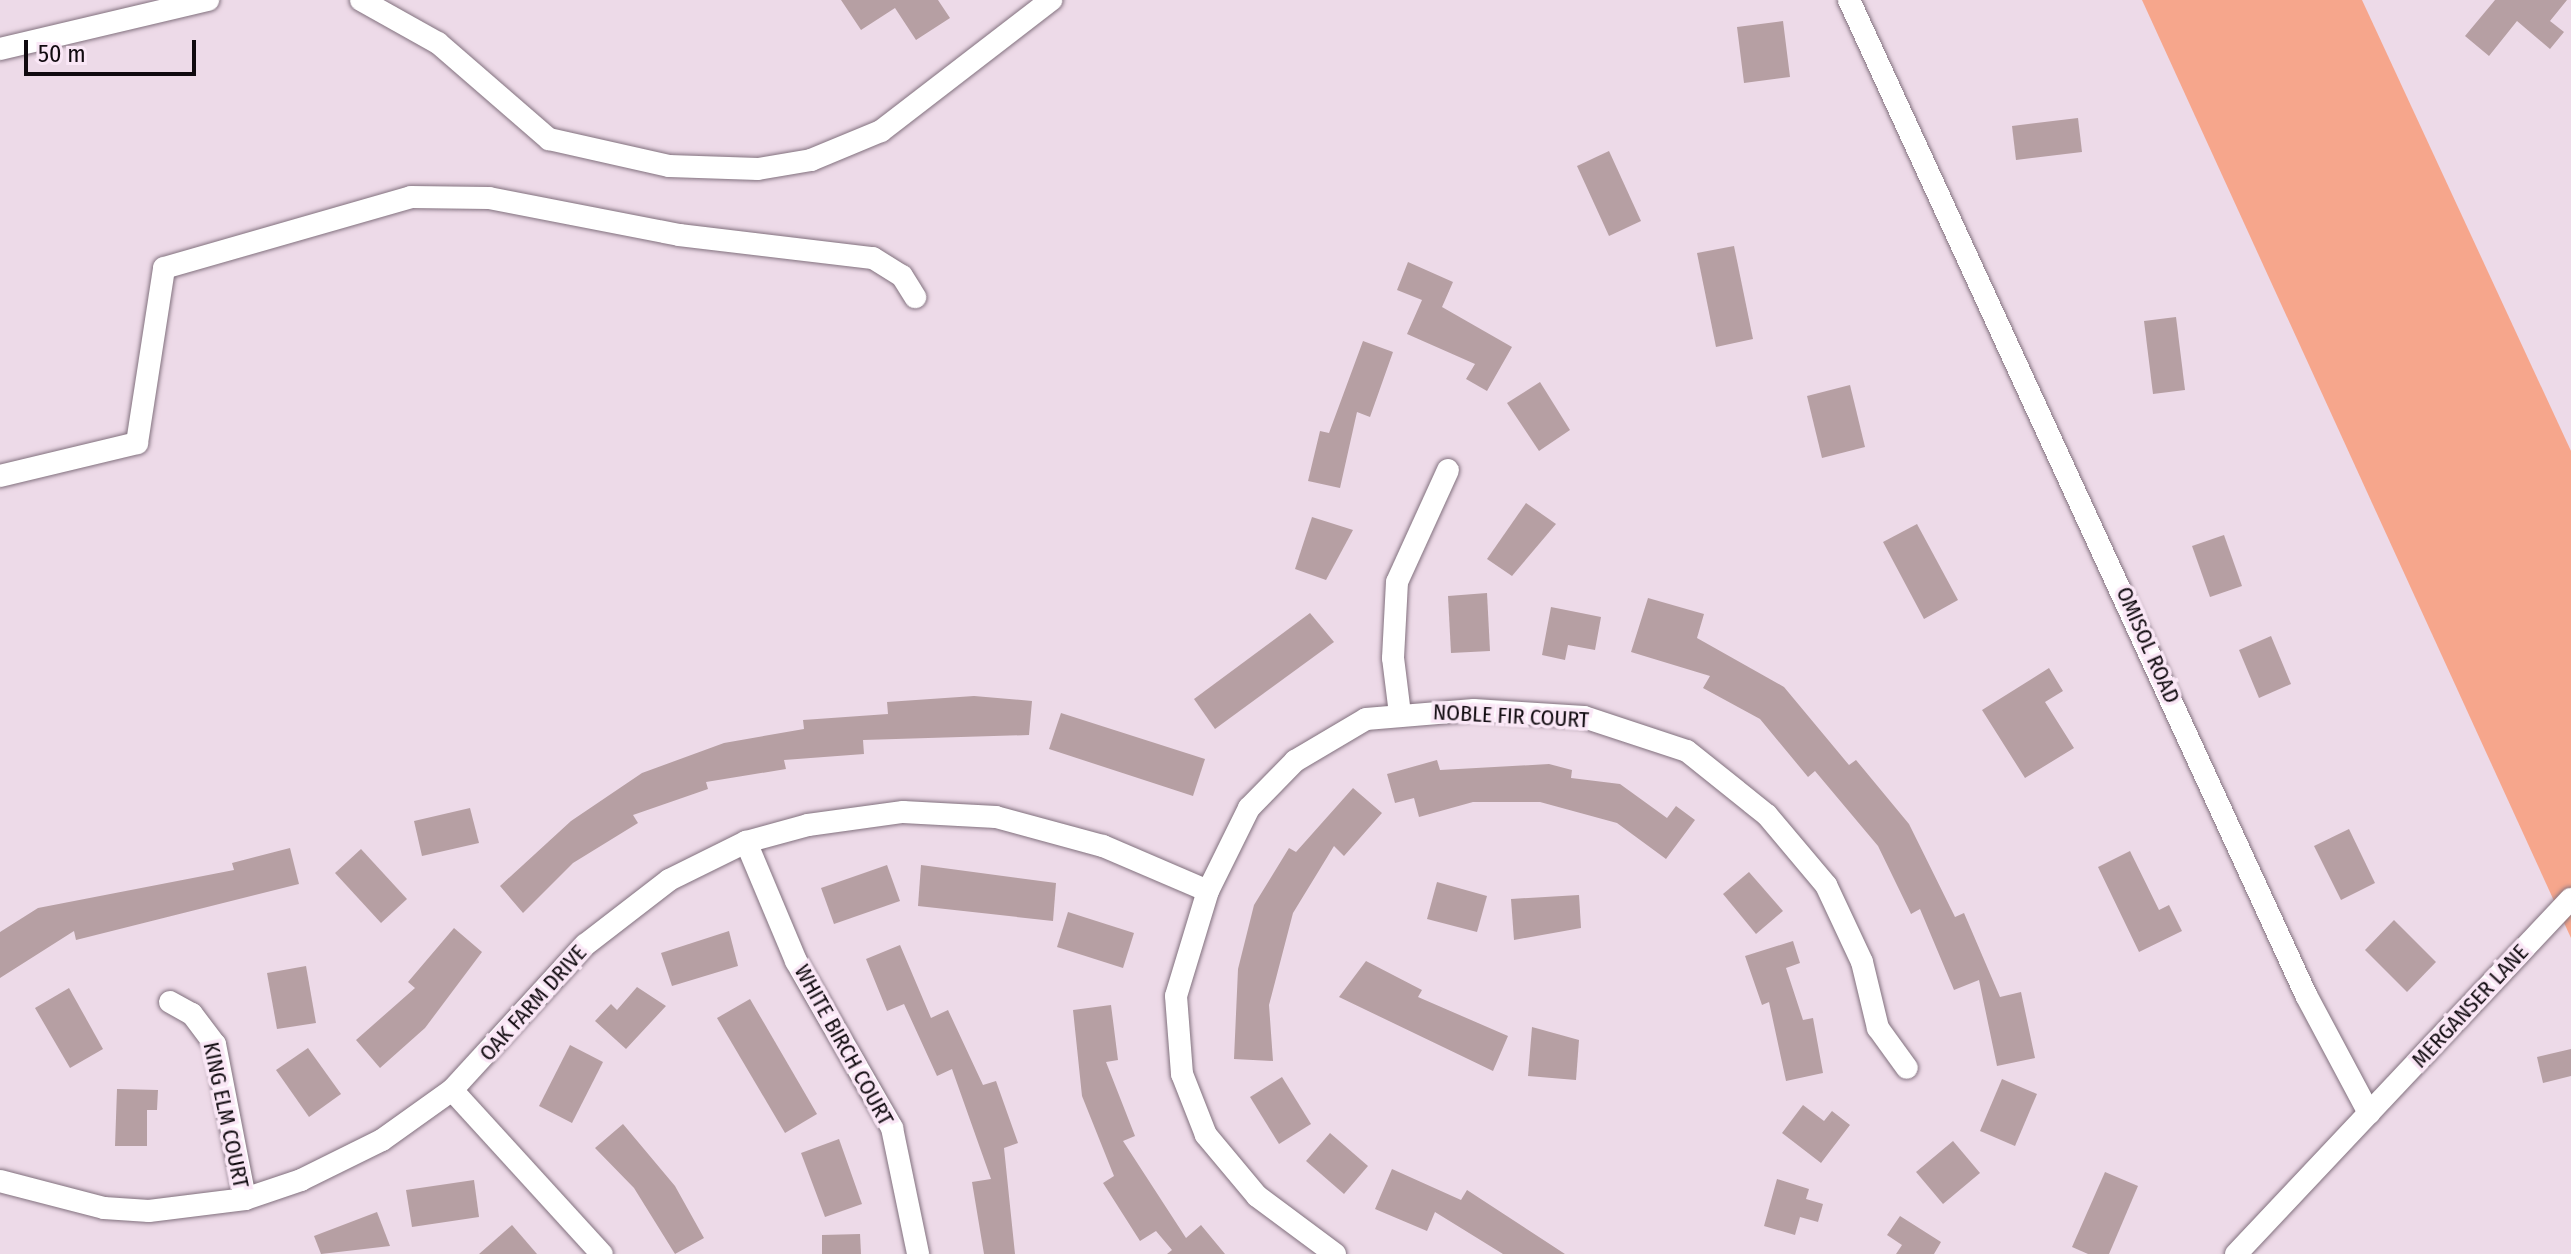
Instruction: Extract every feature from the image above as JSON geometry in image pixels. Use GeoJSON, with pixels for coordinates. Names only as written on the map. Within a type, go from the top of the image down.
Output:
{"type":"FeatureCollection","features":[{"type":"Feature","properties":{"kind":"street"},"geometry":{"type":"LineString","coordinates":[[0,49],[208,0]]}},
{"type":"Feature","properties":{"kind":"street"},"geometry":{"type":"LineString","coordinates":[[361,0],[438,43],[549,139],[644,162],[758,169],[811,160],[881,131],[1051,0]]}},
{"type":"Feature","properties":{"kind":"street","name":"OMISOL ROAD"},"geometry":{"type":"LineString","coordinates":[[1849,0],[2306,995],[2369,1113]]}},
{"type":"Feature","properties":{"kind":"street"},"geometry":{"type":"LineString","coordinates":[[0,476],[137,443],[164,268],[411,197],[489,198],[679,235],[873,258],[902,276],[915,297]]}},
{"type":"Feature","properties":{"kind":"street"},"geometry":{"type":"LineString","coordinates":[[1400,714],[1393,658],[1397,582],[1448,470]]}},
{"type":"Feature","properties":{"kind":"street","name":"NOBLE FIR COURT"},"geometry":{"type":"LineString","coordinates":[[1335,1254],[1231,1170],[1193,1109],[1182,1074],[1176,996],[1208,891],[1264,789],[1329,737],[1366,719],[1400,714],[1584,717],[1656,736],[1697,758],[1767,815],[1826,885],[1862,962],[1878,1028],[1907,1068]]}},
{"type":"Feature","properties":{"kind":"street","name":"OAK FARM DRIVE"},"geometry":{"type":"LineString","coordinates":[[0,1181],[104,1208],[195,1208],[245,1199],[353,1156],[452,1090],[596,935],[669,880],[746,842],[861,815],[996,817],[1103,846],[1208,891]]}},
{"type":"Feature","properties":{"kind":"street","name":"WHITE BIRCH COURT"},"geometry":{"type":"LineString","coordinates":[[746,842],[796,961],[892,1128],[918,1254]]}},
{"type":"Feature","properties":{"kind":"street","name":"MERGANSER LANE"},"geometry":{"type":"LineString","coordinates":[[2369,1113],[2571,899]]}},
{"type":"Feature","properties":{"kind":"street","name":"KING ELM COURT"},"geometry":{"type":"LineString","coordinates":[[170,1002],[192,1014],[215,1044],[245,1199]]}},
{"type":"Feature","properties":{"kind":"street"},"geometry":{"type":"LineString","coordinates":[[452,1090],[602,1254]]}},
{"type":"Feature","properties":{"kind":"street"},"geometry":{"type":"LineString","coordinates":[[2236,1254],[2369,1113]]}},
{"type":"Feature","properties":{"kind":"shaded area"},"geometry":{"type":"Polygon","coordinates":[[[2142,0],[2362,0],[2571,451],[2571,938],[2142,0]]]}},
{"type":"Feature","properties":{"kind":"building"},"geometry":{"type":"Polygon","coordinates":[[[841,0],[938,0],[950,18],[916,40],[895,8],[861,30],[841,0]]]}},
{"type":"Feature","properties":{"kind":"building"},"geometry":{"type":"Polygon","coordinates":[[[2495,0],[2567,0],[2550,21],[2564,32],[2550,49],[2517,21],[2489,56],[2465,36],[2495,0]]]}},
{"type":"Feature","properties":{"kind":"building"},"geometry":{"type":"Polygon","coordinates":[[[1783,21],[1790,77],[1744,83],[1737,27],[1783,21]]]}},
{"type":"Feature","properties":{"kind":"building"},"geometry":{"type":"Polygon","coordinates":[[[2078,118],[2082,152],[2016,160],[2012,126],[2078,118]]]}},
{"type":"Feature","properties":{"kind":"building"},"geometry":{"type":"Polygon","coordinates":[[[1609,151],[1641,221],[1609,236],[1577,166],[1609,151]]]}},
{"type":"Feature","properties":{"kind":"building"},"geometry":{"type":"Polygon","coordinates":[[[1734,246],[1753,339],[1716,347],[1697,253],[1734,246]]]}},
{"type":"Feature","properties":{"kind":"building"},"geometry":{"type":"Polygon","coordinates":[[[1408,262],[1453,282],[1442,307],[1512,347],[1487,391],[1466,379],[1475,364],[1407,334],[1422,300],[1397,290],[1408,262]]]}},
{"type":"Feature","properties":{"kind":"building"},"geometry":{"type":"Polygon","coordinates":[[[2176,317],[2185,390],[2153,394],[2144,321],[2176,317]]]}},
{"type":"Feature","properties":{"kind":"building"},"geometry":{"type":"Polygon","coordinates":[[[1363,341],[1393,352],[1370,417],[1357,412],[1340,488],[1308,481],[1320,431],[1329,433],[1363,341]]]}},
{"type":"Feature","properties":{"kind":"building"},"geometry":{"type":"Polygon","coordinates":[[[1540,382],[1570,430],[1539,451],[1507,403],[1540,382]]]}},
{"type":"Feature","properties":{"kind":"building"},"geometry":{"type":"Polygon","coordinates":[[[1850,385],[1865,447],[1822,458],[1807,396],[1850,385]]]}},
{"type":"Feature","properties":{"kind":"building"},"geometry":{"type":"Polygon","coordinates":[[[1526,503],[1556,524],[1512,576],[1487,559],[1526,503]]]}},
{"type":"Feature","properties":{"kind":"building"},"geometry":{"type":"Polygon","coordinates":[[[1312,517],[1353,530],[1326,580],[1295,569],[1312,517]]]}},
{"type":"Feature","properties":{"kind":"building"},"geometry":{"type":"Polygon","coordinates":[[[1917,524],[1958,600],[1924,619],[1883,542],[1917,524]]]}},
{"type":"Feature","properties":{"kind":"building"},"geometry":{"type":"Polygon","coordinates":[[[2224,535],[2242,586],[2210,597],[2192,546],[2224,535]]]}},
{"type":"Feature","properties":{"kind":"building"},"geometry":{"type":"Polygon","coordinates":[[[1487,593],[1490,651],[1451,653],[1448,596],[1487,593]]]}},
{"type":"Feature","properties":{"kind":"building"},"geometry":{"type":"Polygon","coordinates":[[[1648,598],[1704,614],[1697,638],[1784,687],[1849,765],[1856,760],[1909,824],[1955,917],[1964,913],[2000,997],[2021,992],[2035,1058],[1997,1066],[1979,980],[1954,990],[1920,909],[1911,914],[1878,846],[1815,771],[1808,777],[1760,719],[1703,688],[1710,676],[1631,652],[1648,598]]]}},
{"type":"Feature","properties":{"kind":"building"},"geometry":{"type":"Polygon","coordinates":[[[1551,607],[1601,617],[1595,650],[1568,645],[1565,660],[1542,655],[1551,607]]]}},
{"type":"Feature","properties":{"kind":"building"},"geometry":{"type":"Polygon","coordinates":[[[1310,613],[1334,642],[1215,729],[1194,699],[1310,613]]]}},
{"type":"Feature","properties":{"kind":"building"},"geometry":{"type":"Polygon","coordinates":[[[2271,636],[2291,684],[2259,698],[2239,650],[2271,636]]]}},
{"type":"Feature","properties":{"kind":"building"},"geometry":{"type":"Polygon","coordinates":[[[2049,668],[2063,691],[2045,702],[2074,748],[2025,778],[1982,710],[2049,668]]]}},
{"type":"Feature","properties":{"kind":"building"},"geometry":{"type":"Polygon","coordinates":[[[974,696],[1032,701],[1029,735],[863,740],[864,754],[784,760],[786,769],[706,782],[708,789],[633,815],[638,823],[573,863],[523,913],[500,886],[571,821],[642,773],[724,743],[804,729],[803,720],[888,714],[887,702],[974,696]]]}},
{"type":"Feature","properties":{"kind":"building"},"geometry":{"type":"Polygon","coordinates":[[[1061,713],[1205,759],[1193,796],[1049,749],[1061,713]]]}},
{"type":"Feature","properties":{"kind":"building"},"geometry":{"type":"Polygon","coordinates":[[[1437,760],[1440,770],[1549,764],[1572,770],[1571,778],[1620,784],[1667,818],[1676,806],[1695,820],[1666,859],[1617,823],[1540,802],[1473,802],[1419,817],[1414,798],[1395,803],[1387,774],[1437,760]]]}},
{"type":"Feature","properties":{"kind":"building"},"geometry":{"type":"Polygon","coordinates":[[[1353,788],[1382,813],[1344,856],[1334,846],[1293,913],[1269,1005],[1273,1061],[1234,1059],[1238,969],[1254,905],[1289,848],[1296,852],[1353,788]]]}},
{"type":"Feature","properties":{"kind":"building"},"geometry":{"type":"Polygon","coordinates":[[[470,808],[479,843],[422,856],[414,821],[470,808]]]}},
{"type":"Feature","properties":{"kind":"building"},"geometry":{"type":"Polygon","coordinates":[[[2349,829],[2375,883],[2341,900],[2314,846],[2349,829]]]}},
{"type":"Feature","properties":{"kind":"building"},"geometry":{"type":"Polygon","coordinates":[[[290,848],[299,884],[76,940],[74,931],[0,978],[0,932],[38,908],[234,870],[232,863],[290,848]]]}},
{"type":"Feature","properties":{"kind":"building"},"geometry":{"type":"Polygon","coordinates":[[[361,849],[407,899],[381,923],[335,873],[361,849]]]}},
{"type":"Feature","properties":{"kind":"building"},"geometry":{"type":"Polygon","coordinates":[[[2130,851],[2159,910],[2169,905],[2182,931],[2139,952],[2098,867],[2130,851]]]}},
{"type":"Feature","properties":{"kind":"building"},"geometry":{"type":"Polygon","coordinates":[[[887,865],[900,901],[834,924],[821,888],[887,865]]]}},
{"type":"Feature","properties":{"kind":"building"},"geometry":{"type":"Polygon","coordinates":[[[921,865],[1056,883],[1053,921],[918,906],[921,865]]]}},
{"type":"Feature","properties":{"kind":"building"},"geometry":{"type":"Polygon","coordinates":[[[1749,872],[1783,911],[1756,934],[1723,894],[1749,872]]]}},
{"type":"Feature","properties":{"kind":"building"},"geometry":{"type":"Polygon","coordinates":[[[1437,882],[1487,896],[1477,932],[1427,919],[1437,882]]]}},
{"type":"Feature","properties":{"kind":"building"},"geometry":{"type":"Polygon","coordinates":[[[1579,895],[1581,928],[1514,940],[1511,899],[1579,895]]]}},
{"type":"Feature","properties":{"kind":"building"},"geometry":{"type":"Polygon","coordinates":[[[1068,912],[1134,933],[1123,968],[1057,947],[1068,912]]]}},
{"type":"Feature","properties":{"kind":"building"},"geometry":{"type":"Polygon","coordinates":[[[2394,920],[2436,962],[2407,992],[2365,950],[2394,920]]]}},
{"type":"Feature","properties":{"kind":"building"},"geometry":{"type":"Polygon","coordinates":[[[454,928],[482,952],[425,1028],[380,1068],[356,1040],[415,988],[408,982],[454,928]]]}},
{"type":"Feature","properties":{"kind":"building"},"geometry":{"type":"Polygon","coordinates":[[[729,931],[738,966],[672,986],[661,953],[729,931]]]}},
{"type":"Feature","properties":{"kind":"building"},"geometry":{"type":"Polygon","coordinates":[[[1793,941],[1800,963],[1786,968],[1803,1020],[1813,1018],[1823,1073],[1786,1081],[1769,1002],[1762,1005],[1745,956],[1793,941]]]}},
{"type":"Feature","properties":{"kind":"building"},"geometry":{"type":"Polygon","coordinates":[[[900,945],[931,1018],[948,1010],[983,1085],[996,1081],[1018,1143],[1004,1148],[1015,1254],[984,1254],[972,1182],[991,1179],[952,1069],[937,1076],[904,1004],[887,1011],[866,959],[900,945]]]}},
{"type":"Feature","properties":{"kind":"building"},"geometry":{"type":"Polygon","coordinates":[[[1366,961],[1422,990],[1418,997],[1508,1036],[1493,1071],[1339,997],[1366,961]]]}},
{"type":"Feature","properties":{"kind":"building"},"geometry":{"type":"Polygon","coordinates":[[[306,966],[316,1023],[277,1029],[267,973],[306,966]]]}},
{"type":"Feature","properties":{"kind":"building"},"geometry":{"type":"Polygon","coordinates":[[[637,987],[666,1006],[626,1049],[595,1021],[611,1004],[617,1010],[637,987]]]}},
{"type":"Feature","properties":{"kind":"building"},"geometry":{"type":"Polygon","coordinates":[[[69,988],[103,1049],[70,1068],[35,1008],[69,988]]]}},
{"type":"Feature","properties":{"kind":"building"},"geometry":{"type":"Polygon","coordinates":[[[750,999],[817,1114],[785,1133],[717,1018],[750,999]]]}},
{"type":"Feature","properties":{"kind":"building"},"geometry":{"type":"Polygon","coordinates":[[[1111,1005],[1118,1060],[1106,1062],[1135,1136],[1123,1141],[1186,1238],[1201,1225],[1225,1254],[1167,1254],[1172,1250],[1156,1231],[1140,1241],[1103,1183],[1114,1176],[1082,1096],[1073,1010],[1111,1005]]]}},
{"type":"Feature","properties":{"kind":"building"},"geometry":{"type":"Polygon","coordinates":[[[1532,1027],[1579,1040],[1576,1080],[1528,1076],[1532,1027]]]}},
{"type":"Feature","properties":{"kind":"building"},"geometry":{"type":"Polygon","coordinates":[[[570,1045],[603,1062],[572,1123],[539,1106],[570,1045]]]}},
{"type":"Feature","properties":{"kind":"building"},"geometry":{"type":"Polygon","coordinates":[[[308,1048],[341,1094],[309,1117],[276,1070],[308,1048]]]}},
{"type":"Feature","properties":{"kind":"building"},"geometry":{"type":"Polygon","coordinates":[[[2571,1049],[2571,1076],[2543,1083],[2537,1057],[2571,1049]]]}},
{"type":"Feature","properties":{"kind":"building"},"geometry":{"type":"Polygon","coordinates":[[[1282,1077],[1311,1124],[1279,1144],[1250,1097],[1282,1077]]]}},
{"type":"Feature","properties":{"kind":"building"},"geometry":{"type":"Polygon","coordinates":[[[2002,1079],[2037,1094],[2015,1146],[1980,1131],[2002,1079]]]}},
{"type":"Feature","properties":{"kind":"building"},"geometry":{"type":"Polygon","coordinates":[[[117,1089],[158,1090],[157,1110],[147,1110],[147,1146],[115,1146],[117,1089]]]}},
{"type":"Feature","properties":{"kind":"building"},"geometry":{"type":"Polygon","coordinates":[[[1803,1105],[1824,1121],[1832,1111],[1850,1125],[1821,1163],[1782,1133],[1803,1105]]]}},
{"type":"Feature","properties":{"kind":"building"},"geometry":{"type":"Polygon","coordinates":[[[623,1124],[675,1186],[704,1238],[675,1254],[634,1188],[595,1148],[623,1124]]]}},
{"type":"Feature","properties":{"kind":"building"},"geometry":{"type":"Polygon","coordinates":[[[1330,1133],[1368,1166],[1344,1194],[1306,1161],[1330,1133]]]}},
{"type":"Feature","properties":{"kind":"building"},"geometry":{"type":"Polygon","coordinates":[[[839,1139],[862,1204],[825,1217],[801,1153],[839,1139]]]}},
{"type":"Feature","properties":{"kind":"building"},"geometry":{"type":"Polygon","coordinates":[[[1953,1141],[1980,1173],[1943,1204],[1916,1172],[1953,1141]]]}},
{"type":"Feature","properties":{"kind":"building"},"geometry":{"type":"Polygon","coordinates":[[[1392,1169],[1461,1200],[1467,1190],[1565,1254],[1503,1254],[1435,1212],[1427,1231],[1375,1209],[1392,1169]]]}},
{"type":"Feature","properties":{"kind":"building"},"geometry":{"type":"Polygon","coordinates":[[[2105,1172],[2138,1186],[2109,1254],[2088,1254],[2072,1247],[2105,1172]]]}},
{"type":"Feature","properties":{"kind":"building"},"geometry":{"type":"Polygon","coordinates":[[[1777,1179],[1809,1189],[1806,1199],[1823,1204],[1818,1222],[1800,1217],[1795,1235],[1764,1226],[1777,1179]]]}},
{"type":"Feature","properties":{"kind":"building"},"geometry":{"type":"Polygon","coordinates":[[[474,1180],[479,1217],[412,1227],[406,1190],[474,1180]]]}},
{"type":"Feature","properties":{"kind":"building"},"geometry":{"type":"Polygon","coordinates":[[[377,1212],[390,1246],[321,1254],[314,1236],[377,1212]]]}},
{"type":"Feature","properties":{"kind":"building"},"geometry":{"type":"Polygon","coordinates":[[[1900,1216],[1941,1242],[1934,1254],[1896,1254],[1902,1245],[1887,1235],[1900,1216]]]}},
{"type":"Feature","properties":{"kind":"building"},"geometry":{"type":"Polygon","coordinates":[[[512,1225],[537,1254],[479,1254],[512,1225]]]}},
{"type":"Feature","properties":{"kind":"building"},"geometry":{"type":"Polygon","coordinates":[[[860,1234],[861,1254],[822,1254],[822,1235],[860,1234]]]}}]}
